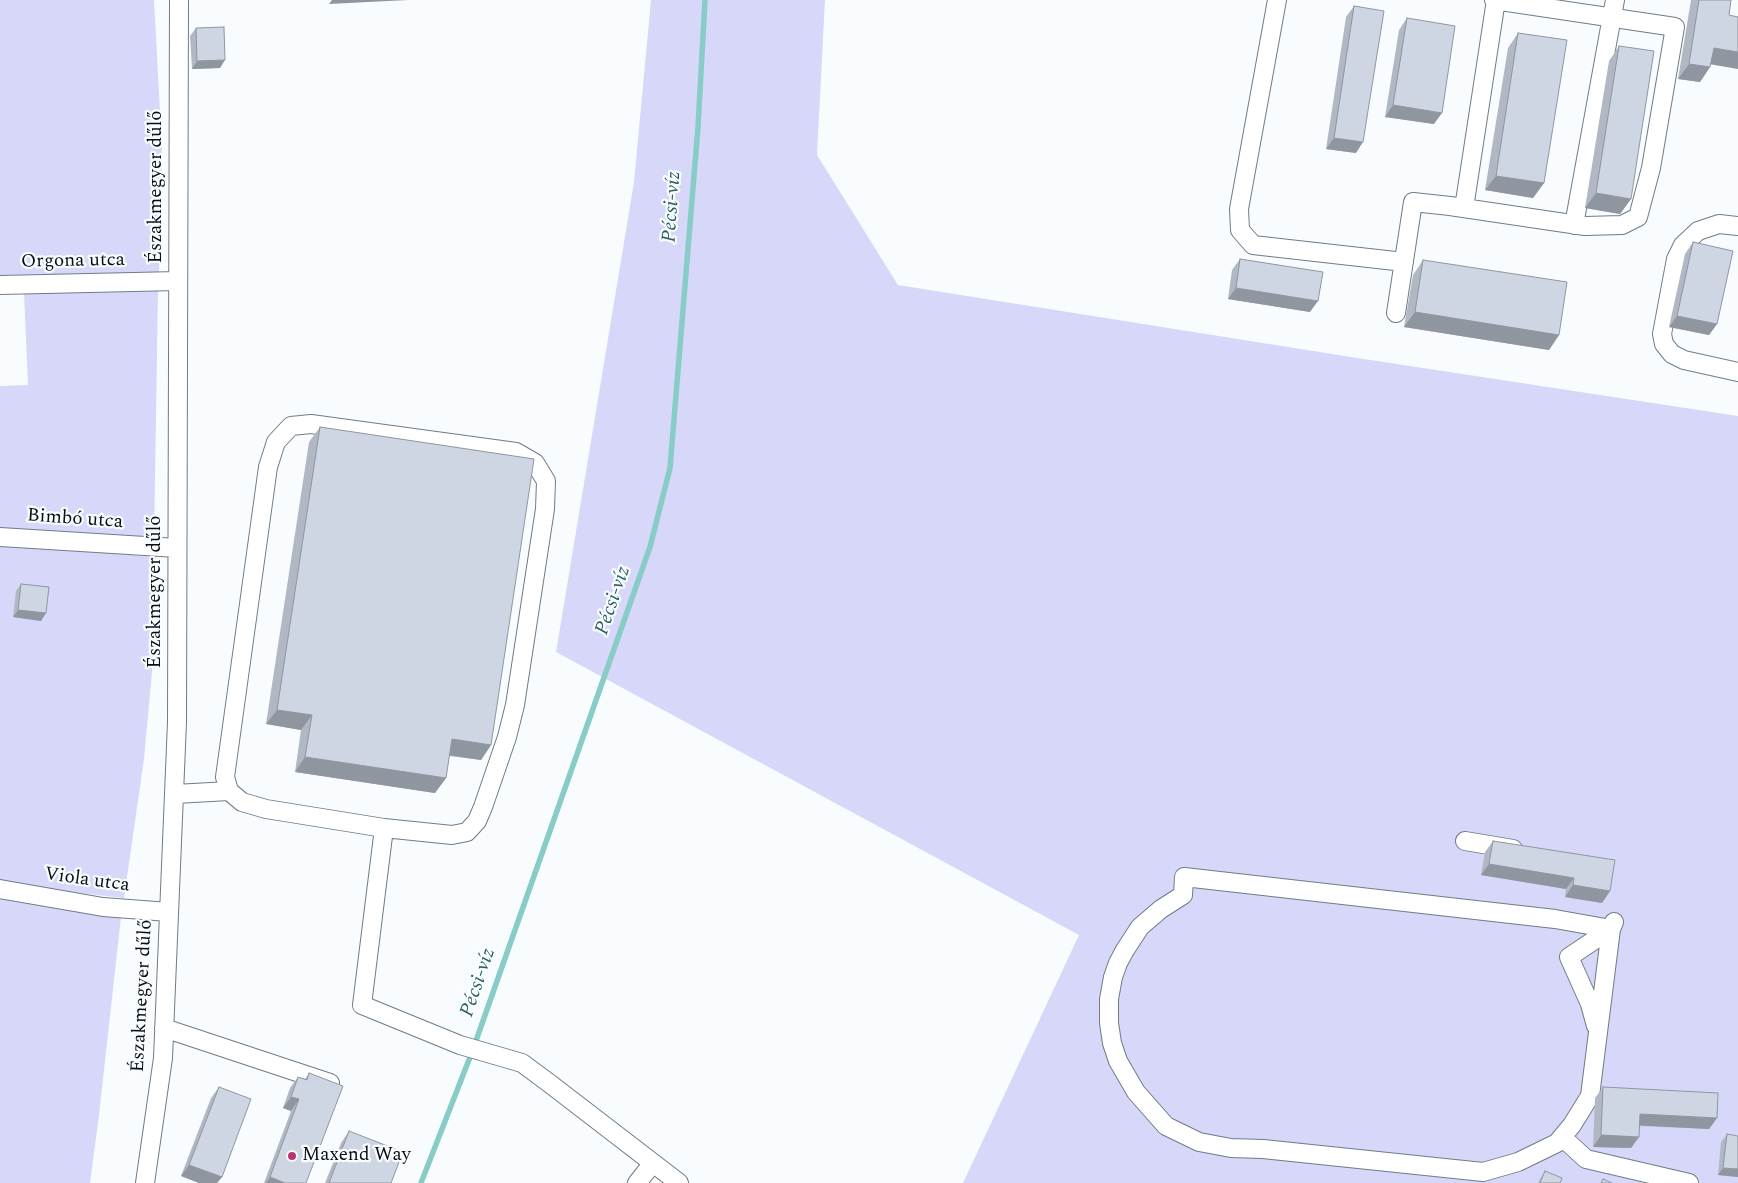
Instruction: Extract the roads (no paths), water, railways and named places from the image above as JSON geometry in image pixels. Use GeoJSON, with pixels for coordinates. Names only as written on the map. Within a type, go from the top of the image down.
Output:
{"type":"FeatureCollection","features":[{"type":"Feature","properties":{"kind":"street","name":"Északmegyer dűlő"},"geometry":{"type":"LineString","coordinates":[[145,1183],[163,1058],[175,794],[177,722],[179,0]]}},
{"type":"Feature","properties":{"kind":"street"},"geometry":{"type":"LineString","coordinates":[[1277,0],[1239,208],[1240,230],[1253,245],[1404,262]]}},
{"type":"Feature","properties":{"kind":"street"},"geometry":{"type":"LineString","coordinates":[[1396,313],[1413,202],[1585,226],[1622,225],[1638,217],[1651,168],[1675,27],[1495,0],[1464,208]]}},
{"type":"Feature","properties":{"kind":"street"},"geometry":{"type":"LineString","coordinates":[[1574,225],[1615,0]]}},
{"type":"Feature","properties":{"kind":"street"},"geometry":{"type":"LineString","coordinates":[[1738,226],[1719,224],[1698,231],[1683,245],[1676,259],[1662,334],[1664,344],[1672,354],[1684,360],[1738,372]]}},
{"type":"Feature","properties":{"kind":"street","name":"Orgona utca"},"geometry":{"type":"LineString","coordinates":[[0,286],[178,281]]}},
{"type":"Feature","properties":{"kind":"street"},"geometry":{"type":"LineString","coordinates":[[311,424],[516,452],[535,463],[546,481],[515,705],[501,754],[477,821],[467,832],[452,835],[384,828],[266,809],[242,802],[229,790],[225,777],[268,467],[276,442],[291,426],[311,424]]}},
{"type":"Feature","properties":{"kind":"street","name":"Bimbó utca"},"geometry":{"type":"LineString","coordinates":[[0,537],[177,548]]}},
{"type":"Feature","properties":{"kind":"street"},"geometry":{"type":"LineString","coordinates":[[175,794],[229,790]]}},
{"type":"Feature","properties":{"kind":"street"},"geometry":{"type":"LineString","coordinates":[[384,828],[362,1005],[460,1045],[522,1064],[550,1083],[679,1183]]}},
{"type":"Feature","properties":{"kind":"street"},"geometry":{"type":"LineString","coordinates":[[1465,841],[1531,851]]}},
{"type":"Feature","properties":{"kind":"street"},"geometry":{"type":"LineString","coordinates":[[1184,877],[1613,926],[1590,1096],[1572,1125],[1557,1143],[1518,1162],[1483,1172],[1263,1149],[1231,1148],[1199,1142],[1166,1126],[1136,1092],[1118,1061],[1112,1043],[1109,1023],[1109,999],[1113,977],[1125,950],[1140,927],[1161,908],[1183,895],[1184,877]]}},
{"type":"Feature","properties":{"kind":"street","name":"Viola utca"},"geometry":{"type":"LineString","coordinates":[[0,889],[103,907],[169,912]]}},
{"type":"Feature","properties":{"kind":"street"},"geometry":{"type":"LineString","coordinates":[[1598,1032],[1590,1004],[1569,957],[1613,926]]}},
{"type":"Feature","properties":{"kind":"street"},"geometry":{"type":"LineString","coordinates":[[164,1028],[342,1086]]}},
{"type":"Feature","properties":{"kind":"street"},"geometry":{"type":"LineString","coordinates":[[1562,1137],[1586,1159],[1689,1183]]}},
{"type":"Feature","properties":{"kind":"street"},"geometry":{"type":"LineString","coordinates":[[637,1183],[653,1163]]}},
{"type":"Feature","properties":{"kind":"waterway","name":"Pécsi-víz"},"geometry":{"type":"LineString","coordinates":[[421,1183],[472,1052],[650,547],[670,468],[698,127],[705,0]]}},
{"type":"Feature","properties":{"kind":"place","name":"Maxend Way"},"geometry":{"type":"Point","coordinates":[292,1156]}}]}
